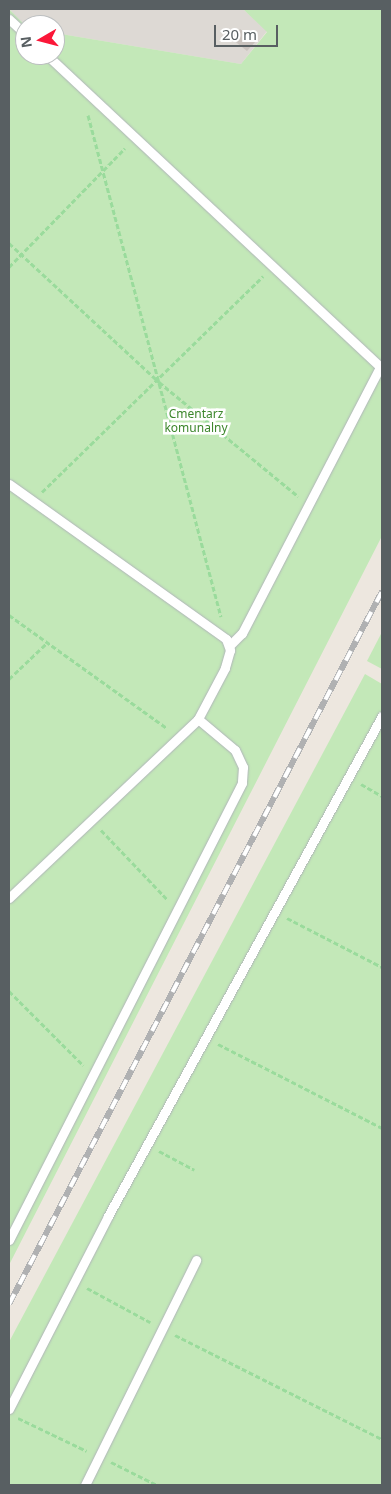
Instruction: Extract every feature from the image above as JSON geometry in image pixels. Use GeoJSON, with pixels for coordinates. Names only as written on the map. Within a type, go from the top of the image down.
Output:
{"type":"FeatureCollection","features":[{"type":"Feature","properties":{"kind":"lane"},"geometry":{"type":"LineString","coordinates":[[9,898],[198,719],[225,668],[229,646],[242,633],[380,367],[57,65]]}},
{"type":"Feature","properties":{"kind":"lane"},"geometry":{"type":"LineString","coordinates":[[9,484],[214,629],[229,646]]}},
{"type":"Feature","properties":{"kind":"lane"},"geometry":{"type":"LineString","coordinates":[[9,1409],[148,1145],[382,716]]}},
{"type":"Feature","properties":{"kind":"lane"},"geometry":{"type":"LineString","coordinates":[[9,1240],[242,783],[242,758],[198,719]]}},
{"type":"Feature","properties":{"kind":"lane"},"geometry":{"type":"LineString","coordinates":[[85,1485],[196,1260]]}},
{"type":"Feature","properties":{"kind":"path"},"geometry":{"type":"LineString","coordinates":[[81,88],[229,646]]}},
{"type":"Feature","properties":{"kind":"path"},"geometry":{"type":"LineString","coordinates":[[9,267],[135,138]]}},
{"type":"Feature","properties":{"kind":"path"},"geometry":{"type":"LineString","coordinates":[[9,243],[158,382],[309,505]]}},
{"type":"Feature","properties":{"kind":"path"},"geometry":{"type":"LineString","coordinates":[[33,501],[158,382],[272,267]]}},
{"type":"Feature","properties":{"kind":"path"},"geometry":{"type":"LineString","coordinates":[[9,615],[180,737]]}},
{"type":"Feature","properties":{"kind":"path"},"geometry":{"type":"LineString","coordinates":[[9,678],[47,643]]}},
{"type":"Feature","properties":{"kind":"path"},"geometry":{"type":"LineString","coordinates":[[349,778],[382,796]]}},
{"type":"Feature","properties":{"kind":"path"},"geometry":{"type":"LineString","coordinates":[[92,820],[178,910]]}},
{"type":"Feature","properties":{"kind":"path"},"geometry":{"type":"LineString","coordinates":[[275,912],[382,967]]}},
{"type":"Feature","properties":{"kind":"path"},"geometry":{"type":"LineString","coordinates":[[9,991],[94,1076]]}},
{"type":"Feature","properties":{"kind":"path"},"geometry":{"type":"LineString","coordinates":[[206,1038],[382,1128]]}},
{"type":"Feature","properties":{"kind":"path"},"geometry":{"type":"LineString","coordinates":[[148,1145],[194,1170]]}},
{"type":"Feature","properties":{"kind":"path"},"geometry":{"type":"LineString","coordinates":[[75,1282],[382,1440]]}},
{"type":"Feature","properties":{"kind":"path"},"geometry":{"type":"LineString","coordinates":[[9,1414],[157,1485]]}},
{"type":"Feature","properties":{"kind":"shaded area"},"geometry":{"type":"Polygon","coordinates":[[[9,9],[243,9],[267,31],[241,64],[65,35],[65,15],[15,15],[9,9]]]}},
{"type":"Feature","properties":{"kind":"green space","name":"Cmentarz komunalny"},"geometry":{"type":"Polygon","coordinates":[[[9,9],[15,15],[15,65],[65,65],[65,35],[241,64],[267,32],[243,9],[382,9],[382,536],[9,1265],[9,9]]]}},
{"type":"Feature","properties":{"kind":"green space"},"geometry":{"type":"Polygon","coordinates":[[[382,632],[382,669],[367,661],[382,632]]]}},
{"type":"Feature","properties":{"kind":"green space"},"geometry":{"type":"Polygon","coordinates":[[[365,674],[382,684],[382,1485],[9,1485],[9,1342],[365,674]]]}},
{"type":"Feature","properties":{"kind":"building"},"geometry":{"type":"Polygon","coordinates":[[[240,29],[256,41],[247,51],[232,39],[240,29]]]}},
{"type":"Feature","properties":{"kind":"railway"},"geometry":{"type":"LineString","coordinates":[[9,1304],[382,591]]}}]}
